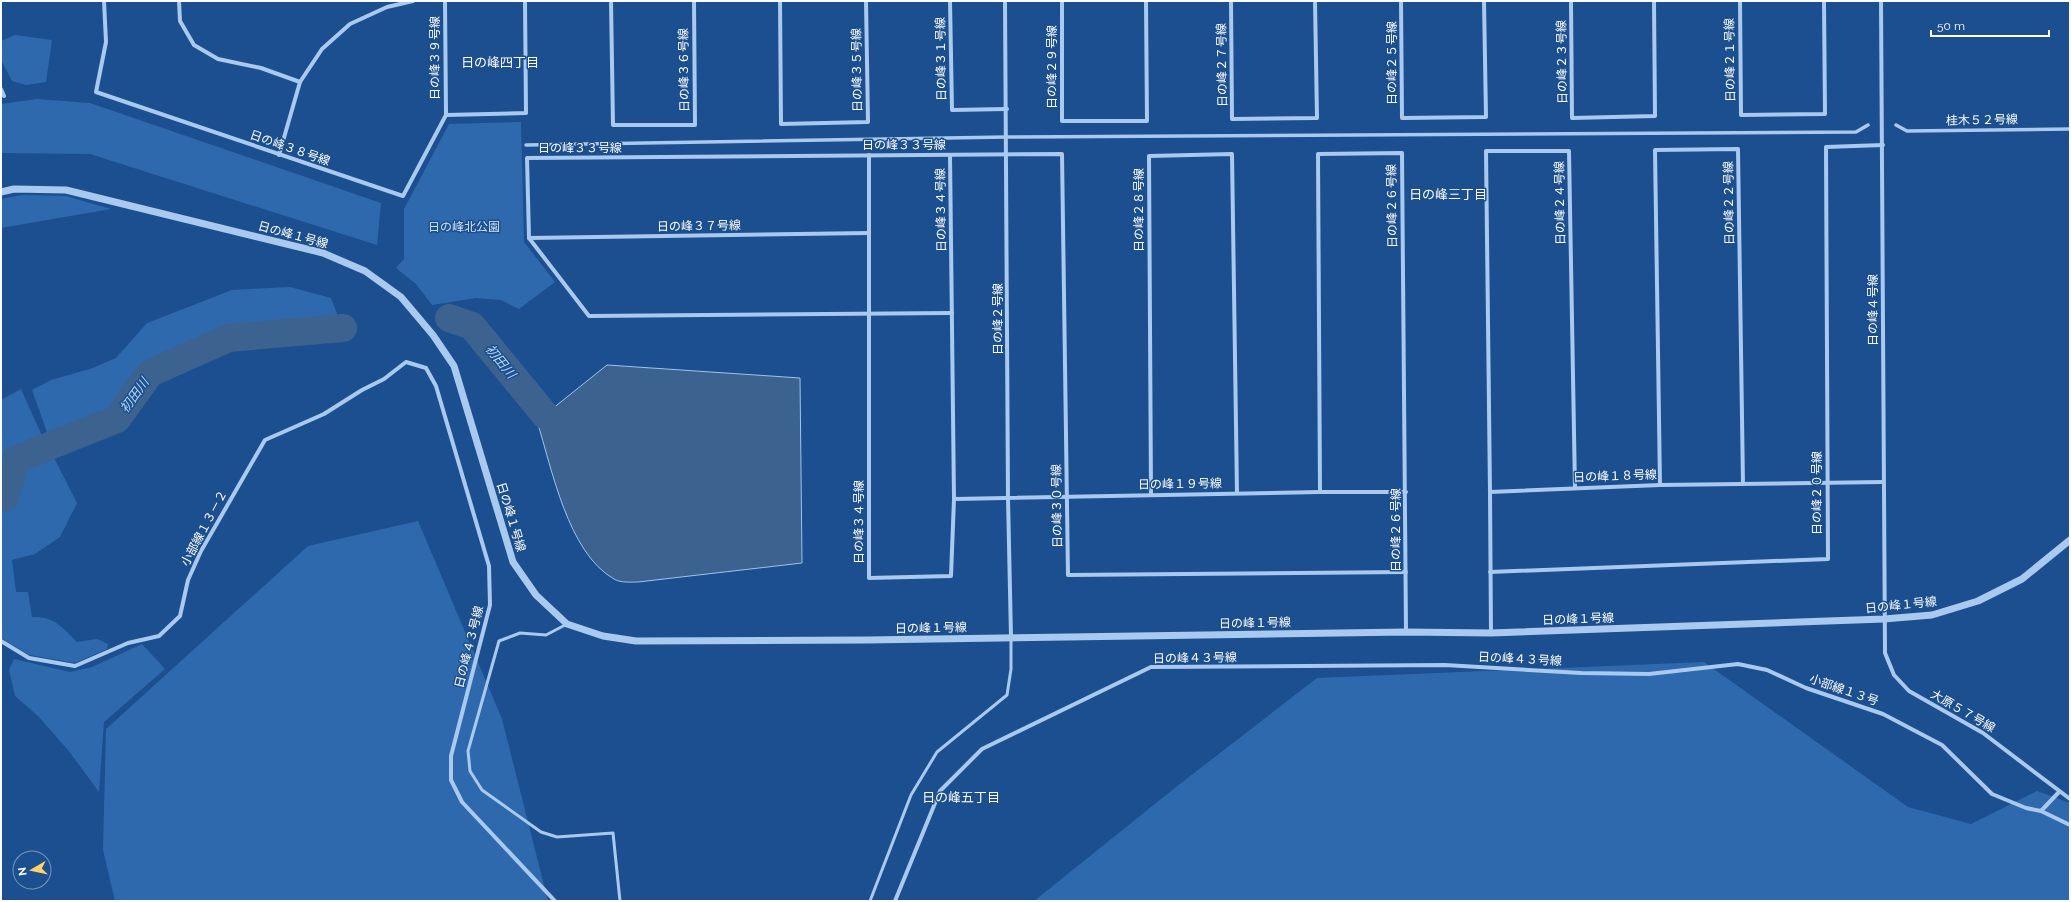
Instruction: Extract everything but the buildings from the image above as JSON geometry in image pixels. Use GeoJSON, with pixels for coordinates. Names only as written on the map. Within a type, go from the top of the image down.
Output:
{"type":"FeatureCollection","features":[{"type":"Feature","properties":{"kind":"street","name":"日の峰３８号線"},"geometry":{"type":"LineString","coordinates":[[104,1],[106,42],[96,92],[279,155],[403,196],[446,115]]}},
{"type":"Feature","properties":{"kind":"street"},"geometry":{"type":"LineString","coordinates":[[179,1],[180,20],[194,45],[218,59],[261,68],[300,82]]}},
{"type":"Feature","properties":{"kind":"street"},"geometry":{"type":"LineString","coordinates":[[279,155],[300,82],[322,49],[350,24],[387,7],[413,1]]}},
{"type":"Feature","properties":{"kind":"street","name":"日の峰３９号線"},"geometry":{"type":"LineString","coordinates":[[445,1],[446,115]]}},
{"type":"Feature","properties":{"kind":"street"},"geometry":{"type":"LineString","coordinates":[[446,115],[526,113],[525,1]]}},
{"type":"Feature","properties":{"kind":"street","name":"日の峰３６号線"},"geometry":{"type":"LineString","coordinates":[[611,1],[613,125],[695,125],[694,1]]}},
{"type":"Feature","properties":{"kind":"street","name":"日の峰３５号線"},"geometry":{"type":"LineString","coordinates":[[780,1],[781,124],[868,122],[866,1]]}},
{"type":"Feature","properties":{"kind":"street","name":"日の峰３１号線"},"geometry":{"type":"LineString","coordinates":[[950,1],[952,110],[1007,109]]}},
{"type":"Feature","properties":{"kind":"street","name":"日の峰２号線"},"geometry":{"type":"LineString","coordinates":[[1005,1],[1007,109],[1008,498],[1011,637]]}},
{"type":"Feature","properties":{"kind":"street","name":"日の峰２９号線"},"geometry":{"type":"LineString","coordinates":[[1062,1],[1062,121],[1147,120],[1146,1]]}},
{"type":"Feature","properties":{"kind":"street","name":"日の峰２７号線"},"geometry":{"type":"LineString","coordinates":[[1231,1],[1232,119],[1317,118],[1316,1]]}},
{"type":"Feature","properties":{"kind":"street","name":"日の峰２５号線"},"geometry":{"type":"LineString","coordinates":[[1402,1],[1402,118],[1486,117],[1484,1]]}},
{"type":"Feature","properties":{"kind":"street","name":"日の峰２３号線"},"geometry":{"type":"LineString","coordinates":[[1571,1],[1572,118],[1655,116],[1654,1]]}},
{"type":"Feature","properties":{"kind":"street","name":"日の峰２１号線"},"geometry":{"type":"LineString","coordinates":[[1740,1],[1741,115],[1825,114],[1824,1]]}},
{"type":"Feature","properties":{"kind":"street","name":"日の峰４号線"},"geometry":{"type":"LineString","coordinates":[[1881,1],[1883,145],[1884,619]]}},
{"type":"Feature","properties":{"kind":"street"},"geometry":{"type":"LineString","coordinates":[[1,89],[4,96]]}},
{"type":"Feature","properties":{"kind":"street"},"geometry":{"type":"LineString","coordinates":[[526,144],[1007,137],[1856,132],[1868,125]]}},
{"type":"Feature","properties":{"kind":"street","name":"桂木５２号線"},"geometry":{"type":"LineString","coordinates":[[1896,125],[1907,131],[2070,128]]}},
{"type":"Feature","properties":{"kind":"street","name":"日の峰２０号線"},"geometry":{"type":"LineString","coordinates":[[1490,572],[1828,559],[1826,147],[1883,145]]}},
{"type":"Feature","properties":{"kind":"street","name":"日の峰２２号線"},"geometry":{"type":"LineString","coordinates":[[1660,485],[1655,150],[1738,149],[1743,484]]}},
{"type":"Feature","properties":{"kind":"street","name":"日の峰２４号線"},"geometry":{"type":"LineString","coordinates":[[1490,492],[1486,151],[1570,151],[1575,488]]}},
{"type":"Feature","properties":{"kind":"street","name":"日の峰２６号線"},"geometry":{"type":"LineString","coordinates":[[1320,492],[1318,154],[1402,153],[1406,632]]}},
{"type":"Feature","properties":{"kind":"street","name":"日の峰３３号線"},"geometry":{"type":"LineString","coordinates":[[530,238],[527,158],[1007,154]]}},
{"type":"Feature","properties":{"kind":"street","name":"日の峰３０号線"},"geometry":{"type":"LineString","coordinates":[[1007,154],[1062,154],[1068,575],[1406,572]]}},
{"type":"Feature","properties":{"kind":"street","name":"日の峰２８号線"},"geometry":{"type":"LineString","coordinates":[[1151,495],[1149,156],[1156,155],[1232,154],[1237,493]]}},
{"type":"Feature","properties":{"kind":"street","name":"日の峰３４号線"},"geometry":{"type":"LineString","coordinates":[[868,156],[869,578],[951,576],[954,499],[950,155]]}},
{"type":"Feature","properties":{"kind":"street","name":"日の峰１号線"},"geometry":{"type":"LineString","coordinates":[[1,192],[14,189],[66,190],[323,253],[365,271],[401,297],[433,335],[454,366],[513,562],[536,595],[567,624],[604,636],[636,640],[867,640],[1406,632],[1491,633],[1884,619],[1932,615],[1978,601],[2022,579],[2070,540]]}},
{"type":"Feature","properties":{"kind":"street","name":"日の峰３７号線"},"geometry":{"type":"LineString","coordinates":[[530,238],[869,233]]}},
{"type":"Feature","properties":{"kind":"street"},"geometry":{"type":"LineString","coordinates":[[530,238],[589,316],[952,313]]}},
{"type":"Feature","properties":{"kind":"street","name":"日の峰４３号線"},"geometry":{"type":"LineString","coordinates":[[384,379],[406,362],[426,368],[436,386],[489,566],[490,605],[451,756],[451,780],[462,802],[555,901]]}},
{"type":"Feature","properties":{"kind":"street","name":"小部線１３－２"},"geometry":{"type":"LineString","coordinates":[[1,641],[29,658],[75,666],[128,643],[159,636],[180,616],[188,580],[201,551],[265,440],[324,414],[362,390],[384,379]]}},
{"type":"Feature","properties":{"kind":"street","name":"日の峰１８号線"},"geometry":{"type":"LineString","coordinates":[[1490,492],[1660,485],[1883,482]]}},
{"type":"Feature","properties":{"kind":"street","name":"日の峰１９号線"},"geometry":{"type":"LineString","coordinates":[[954,499],[1237,493],[1406,492]]}},
{"type":"Feature","properties":{"kind":"street"},"geometry":{"type":"LineString","coordinates":[[1490,492],[1491,633]]}},
{"type":"Feature","properties":{"kind":"street","name":"大原５７号線"},"geometry":{"type":"LineString","coordinates":[[1884,619],[1885,653],[1894,675],[1909,691],[1983,733],[2070,799]]}},
{"type":"Feature","properties":{"kind":"street","name":"小部線１３号"},"geometry":{"type":"LineString","coordinates":[[1581,673],[1649,674],[1738,664],[1767,670],[1806,688],[1883,714],[1942,745],[1992,794],[2026,808],[2041,811],[2070,825]]}},
{"type":"Feature","properties":{"kind":"street","name":"日の峰４３号線"},"geometry":{"type":"LineString","coordinates":[[895,901],[940,791],[982,749],[1151,667],[1445,665],[1581,673]]}},
{"type":"Feature","properties":{"kind":"street"},"geometry":{"type":"LineString","coordinates":[[2041,811],[2059,792]]}},
{"type":"Feature","properties":{"kind":"lane"},"geometry":{"type":"LineString","coordinates":[[567,624],[546,635],[520,633],[499,641],[468,751],[470,771],[482,790],[541,832],[557,837],[613,833],[620,901]]}},
{"type":"Feature","properties":{"kind":"lane"},"geometry":{"type":"LineString","coordinates":[[870,901],[911,795],[937,752],[1007,695],[1011,669],[1011,637]]}},
{"type":"Feature","properties":{"kind":"green space"},"geometry":{"type":"Polygon","coordinates":[[[15,35],[52,40],[46,82],[26,85],[12,81],[1,60],[1,41],[15,35]]]}},
{"type":"Feature","properties":{"kind":"green space"},"geometry":{"type":"Polygon","coordinates":[[[37,99],[90,103],[381,203],[377,245],[90,154],[1,153],[1,104],[37,99]]]}},
{"type":"Feature","properties":{"kind":"green space","name":"日の峰北公園"},"geometry":{"type":"Polygon","coordinates":[[[521,122],[524,242],[555,282],[519,309],[501,300],[476,298],[432,305],[416,284],[396,268],[404,259],[404,209],[449,124],[521,122]]]}},
{"type":"Feature","properties":{"kind":"green space"},"geometry":{"type":"Polygon","coordinates":[[[22,195],[66,196],[111,209],[1,228],[1,199],[22,195]]]}},
{"type":"Feature","properties":{"kind":"green space"},"geometry":{"type":"Polygon","coordinates":[[[290,287],[331,298],[339,319],[232,330],[157,359],[138,369],[110,414],[48,435],[32,390],[51,380],[93,368],[116,358],[147,323],[232,290],[290,287]]]}},
{"type":"Feature","properties":{"kind":"green space"},"geometry":{"type":"Polygon","coordinates":[[[21,389],[43,438],[17,455],[10,467],[1,469],[1,400],[21,389]]]}},
{"type":"Feature","properties":{"kind":"green space"},"geometry":{"type":"Polygon","coordinates":[[[50,450],[77,503],[60,537],[35,554],[12,560],[16,592],[28,592],[32,617],[46,618],[52,621],[62,627],[77,642],[97,639],[108,644],[107,649],[75,663],[29,655],[1,638],[1,502],[7,498],[20,463],[50,450]]]}},
{"type":"Feature","properties":{"kind":"green space"},"geometry":{"type":"Polygon","coordinates":[[[418,521],[502,719],[548,901],[115,901],[103,850],[106,729],[308,546],[418,521]]]}},
{"type":"Feature","properties":{"kind":"green space"},"geometry":{"type":"Polygon","coordinates":[[[142,644],[165,669],[104,722],[99,792],[68,750],[38,716],[15,696],[9,670],[14,659],[70,672],[92,667],[142,644]]]}},
{"type":"Feature","properties":{"kind":"green space"},"geometry":{"type":"Polygon","coordinates":[[[1704,662],[1908,807],[1971,824],[2037,791],[2070,803],[2070,901],[1034,901],[1176,787],[1317,678],[1704,662]]]}},
{"type":"Feature","properties":{"kind":"shaded area"},"geometry":{"type":"Polygon","coordinates":[[[607,365],[800,378],[802,563],[638,582],[616,580],[598,567],[585,550],[573,530],[556,485],[537,421],[607,365]]]}},
{"type":"Feature","properties":{"kind":"waterway","name":"初田川"},"geometry":{"type":"LineString","coordinates":[[449,318],[472,326],[545,415]]}},
{"type":"Feature","properties":{"kind":"waterway","name":"初田川"},"geometry":{"type":"LineString","coordinates":[[1,499],[4,498],[17,459],[117,419],[150,373],[229,338],[343,328]]}},
{"type":"Feature","properties":{"kind":"district","name":"日の峰四丁目"},"geometry":{"type":"Point","coordinates":[500,62]}},
{"type":"Feature","properties":{"kind":"district","name":"日の峰三丁目"},"geometry":{"type":"Point","coordinates":[1448,194]}},
{"type":"Feature","properties":{"kind":"district","name":"日の峰五丁目"},"geometry":{"type":"Point","coordinates":[961,797]}}]}
